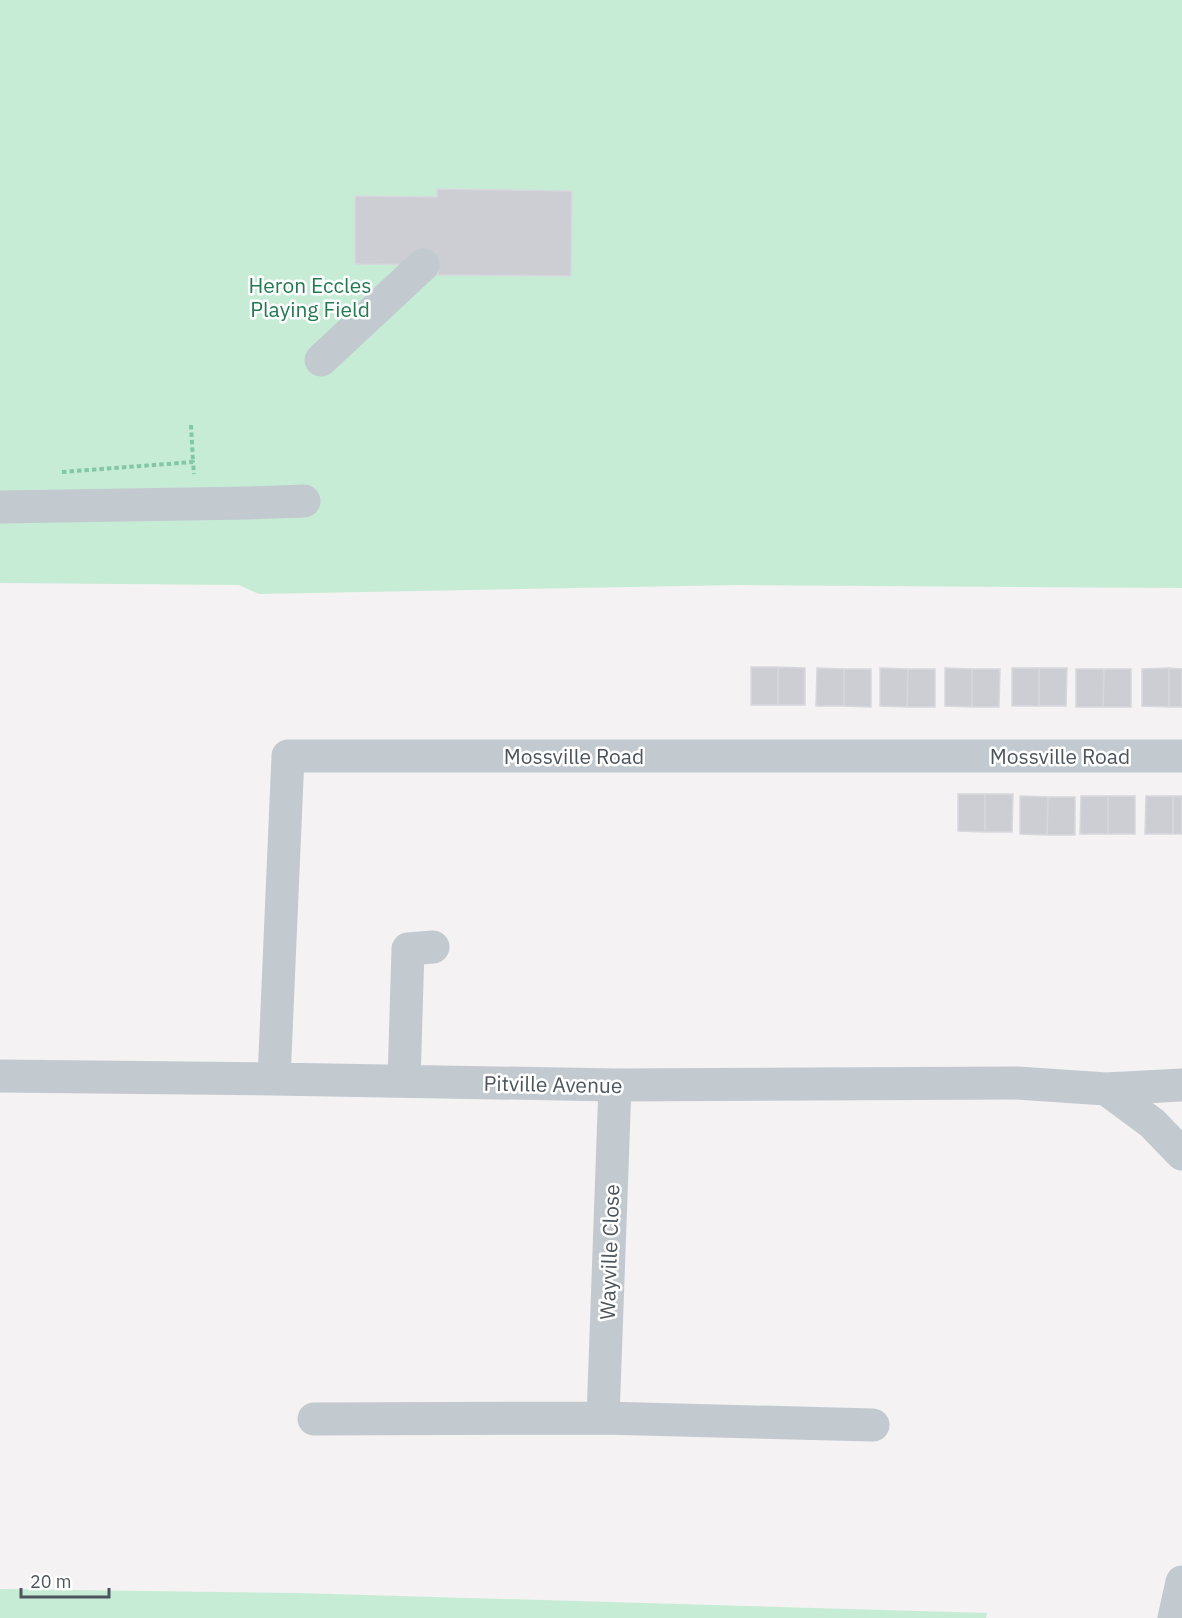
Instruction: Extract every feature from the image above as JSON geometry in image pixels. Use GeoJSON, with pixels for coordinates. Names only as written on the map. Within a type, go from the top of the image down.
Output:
{"type":"FeatureCollection","features":[{"type":"Feature","properties":{"kind":"street"},"geometry":{"type":"LineString","coordinates":[[321,360],[423,265]]}},
{"type":"Feature","properties":{"kind":"street"},"geometry":{"type":"LineString","coordinates":[[0,507],[304,501]]}},
{"type":"Feature","properties":{"kind":"street","name":"Mossville Road"},"geometry":{"type":"LineString","coordinates":[[274,1079],[288,756],[1182,756]]}},
{"type":"Feature","properties":{"kind":"street"},"geometry":{"type":"LineString","coordinates":[[404,1081],[408,949],[432,947]]}},
{"type":"Feature","properties":{"kind":"street","name":"Pitville Avenue"},"geometry":{"type":"LineString","coordinates":[[0,1076],[615,1085],[1017,1083],[1106,1089],[1182,1085]]}},
{"type":"Feature","properties":{"kind":"street","name":"Wayville Close"},"geometry":{"type":"LineString","coordinates":[[603,1418],[615,1085]]}},
{"type":"Feature","properties":{"kind":"street"},"geometry":{"type":"LineString","coordinates":[[1106,1089],[1152,1123],[1182,1154]]}},
{"type":"Feature","properties":{"kind":"street"},"geometry":{"type":"LineString","coordinates":[[314,1419],[603,1418],[873,1425]]}},
{"type":"Feature","properties":{"kind":"street"},"geometry":{"type":"LineString","coordinates":[[1174,1618],[1182,1581]]}},
{"type":"Feature","properties":{"kind":"path"},"geometry":{"type":"LineString","coordinates":[[191,424],[193,462]]}},
{"type":"Feature","properties":{"kind":"green space","name":"Heron Eccles Playing Field"},"geometry":{"type":"Polygon","coordinates":[[[0,0],[1182,0],[1182,588],[737,585],[259,594],[239,585],[0,583],[0,0]]]}},
{"type":"Feature","properties":{"kind":"green space"},"geometry":{"type":"Polygon","coordinates":[[[0,1589],[298,1593],[987,1613],[986,1618],[0,1618],[0,1589]]]}},
{"type":"Feature","properties":{"kind":"building"},"geometry":{"type":"Polygon","coordinates":[[[437,189],[572,191],[571,276],[438,275],[438,265],[355,264],[355,196],[437,197],[437,189]]]}},
{"type":"Feature","properties":{"kind":"building"},"geometry":{"type":"Polygon","coordinates":[[[751,667],[778,667],[778,705],[751,705],[751,667]]]}},
{"type":"Feature","properties":{"kind":"building"},"geometry":{"type":"Polygon","coordinates":[[[778,667],[805,668],[805,705],[778,705],[778,667]]]}},
{"type":"Feature","properties":{"kind":"building"},"geometry":{"type":"Polygon","coordinates":[[[817,668],[844,669],[844,706],[816,706],[817,668]]]}},
{"type":"Feature","properties":{"kind":"building"},"geometry":{"type":"Polygon","coordinates":[[[880,668],[908,669],[907,707],[880,706],[880,668]]]}},
{"type":"Feature","properties":{"kind":"building"},"geometry":{"type":"Polygon","coordinates":[[[945,668],[972,669],[972,707],[945,706],[945,668]]]}},
{"type":"Feature","properties":{"kind":"building"},"geometry":{"type":"Polygon","coordinates":[[[1012,668],[1039,668],[1039,706],[1012,706],[1012,668]]]}},
{"type":"Feature","properties":{"kind":"building"},"geometry":{"type":"Polygon","coordinates":[[[1039,668],[1067,668],[1066,706],[1039,706],[1039,668]]]}},
{"type":"Feature","properties":{"kind":"building"},"geometry":{"type":"Polygon","coordinates":[[[1169,668],[1169,707],[1142,706],[1142,669],[1169,668]]]}},
{"type":"Feature","properties":{"kind":"building"},"geometry":{"type":"Polygon","coordinates":[[[1169,668],[1182,669],[1182,707],[1169,707],[1169,668]]]}},
{"type":"Feature","properties":{"kind":"building"},"geometry":{"type":"Polygon","coordinates":[[[844,669],[871,669],[871,707],[844,706],[844,669]]]}},
{"type":"Feature","properties":{"kind":"building"},"geometry":{"type":"Polygon","coordinates":[[[908,669],[935,669],[935,707],[907,707],[908,669]]]}},
{"type":"Feature","properties":{"kind":"building"},"geometry":{"type":"Polygon","coordinates":[[[972,669],[1000,669],[999,707],[972,707],[972,669]]]}},
{"type":"Feature","properties":{"kind":"building"},"geometry":{"type":"Polygon","coordinates":[[[1076,669],[1104,669],[1103,707],[1076,707],[1076,669]]]}},
{"type":"Feature","properties":{"kind":"building"},"geometry":{"type":"Polygon","coordinates":[[[1104,669],[1131,669],[1131,707],[1103,707],[1104,669]]]}},
{"type":"Feature","properties":{"kind":"building"},"geometry":{"type":"Polygon","coordinates":[[[958,794],[985,794],[985,832],[958,831],[958,794]]]}},
{"type":"Feature","properties":{"kind":"building"},"geometry":{"type":"Polygon","coordinates":[[[985,794],[1013,794],[1012,832],[985,832],[985,794]]]}},
{"type":"Feature","properties":{"kind":"building"},"geometry":{"type":"Polygon","coordinates":[[[1020,796],[1048,797],[1047,835],[1020,834],[1020,796]]]}},
{"type":"Feature","properties":{"kind":"building"},"geometry":{"type":"Polygon","coordinates":[[[1081,796],[1108,796],[1108,834],[1080,834],[1081,796]]]}},
{"type":"Feature","properties":{"kind":"building"},"geometry":{"type":"Polygon","coordinates":[[[1108,796],[1135,796],[1135,834],[1108,834],[1108,796]]]}},
{"type":"Feature","properties":{"kind":"building"},"geometry":{"type":"Polygon","coordinates":[[[1146,796],[1173,796],[1173,834],[1145,834],[1146,796]]]}},
{"type":"Feature","properties":{"kind":"building"},"geometry":{"type":"Polygon","coordinates":[[[1173,796],[1182,796],[1182,834],[1173,834],[1173,796]]]}},
{"type":"Feature","properties":{"kind":"building"},"geometry":{"type":"Polygon","coordinates":[[[1048,797],[1075,797],[1075,835],[1047,835],[1048,797]]]}}]}
